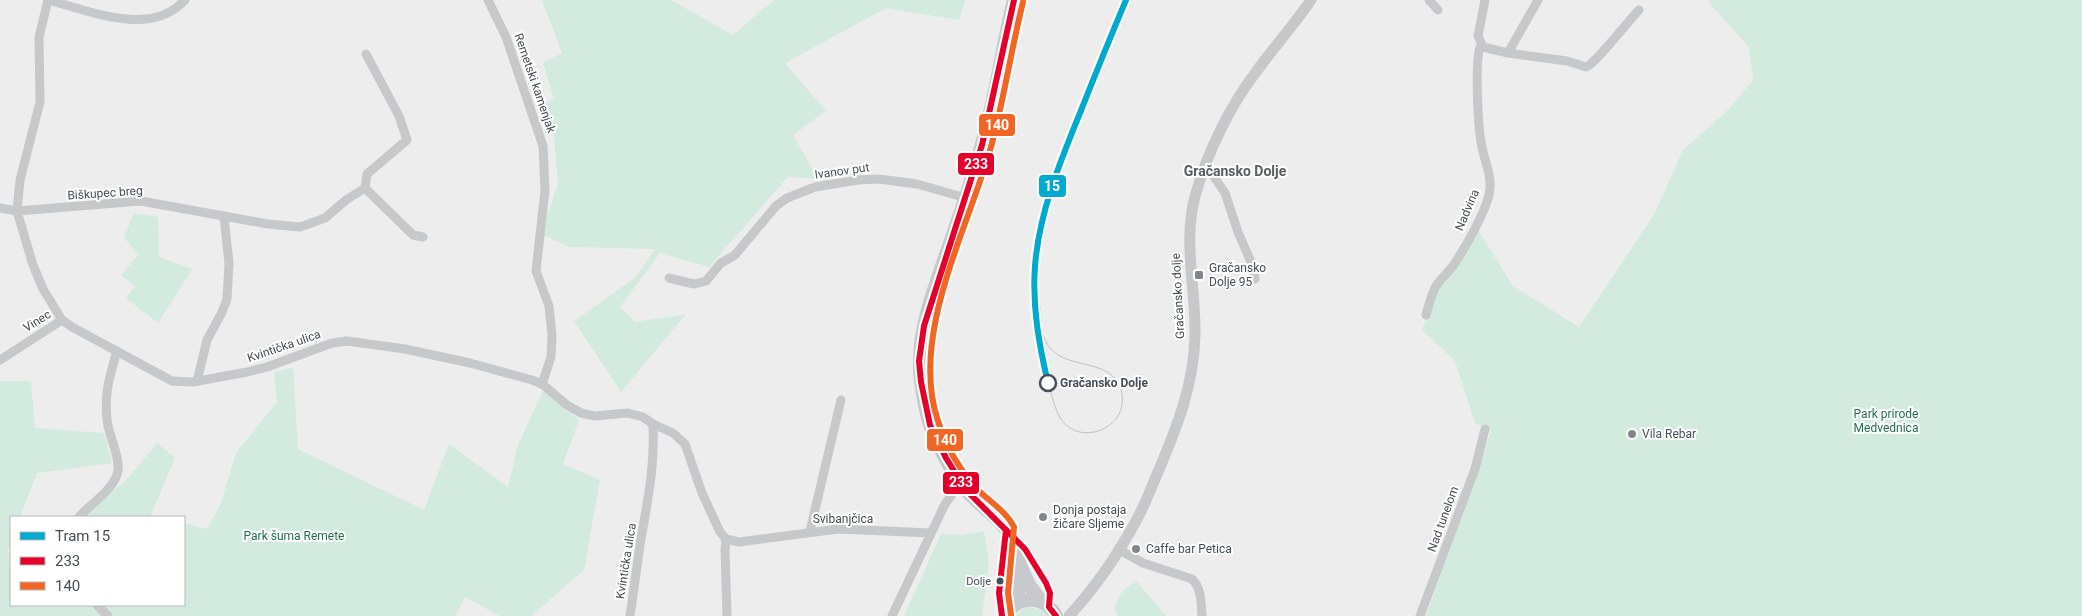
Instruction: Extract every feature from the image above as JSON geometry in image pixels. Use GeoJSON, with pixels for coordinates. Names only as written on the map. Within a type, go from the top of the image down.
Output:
{"type":"FeatureCollection","features":[{"type":"Feature","properties":{"kind":"main road"},"geometry":{"type":"LineString","coordinates":[[1014,0],[988,122],[966,198],[927,313],[920,361],[921,382],[930,425],[946,458],[960,482],[1006,530],[1013,541],[1021,566],[1030,585],[1049,608]]}},
{"type":"Feature","properties":{"kind":"main road"},"geometry":{"type":"LineString","coordinates":[[1010,611],[1019,589],[1021,566]]}},
{"type":"Feature","properties":{"kind":"main road"},"geometry":{"type":"LineString","coordinates":[[1010,611],[1023,600],[1032,599],[1049,608]]}},
{"type":"Feature","properties":{"kind":"street"},"geometry":{"type":"LineString","coordinates":[[48,0],[135,20],[154,19],[169,14],[185,0]]}},
{"type":"Feature","properties":{"kind":"street","name":"Kvintička ulica"},"geometry":{"type":"LineString","coordinates":[[48,0],[39,37],[40,102],[20,180],[18,211],[33,265],[51,303],[62,320],[172,381],[197,381],[267,367],[310,350],[332,343],[347,341],[405,349],[470,363],[532,380],[542,384],[566,405],[581,413],[595,416],[628,413],[643,417],[653,424],[654,451],[651,487],[630,616]]}},
{"type":"Feature","properties":{"kind":"street","name":"Remetski kamenjak"},"geometry":{"type":"LineString","coordinates":[[488,0],[506,37],[543,146],[545,190],[536,271],[548,306],[552,335],[551,357],[542,384]]}},
{"type":"Feature","properties":{"kind":"street","name":"Gračansko dolje"},"geometry":{"type":"LineString","coordinates":[[1069,616],[1084,598],[1137,519],[1176,430],[1186,401],[1194,358],[1195,331],[1189,225],[1196,193],[1206,165],[1234,104],[1255,73],[1311,0]]}},
{"type":"Feature","properties":{"kind":"street"},"geometry":{"type":"LineString","coordinates":[[1428,0],[1438,10]]}},
{"type":"Feature","properties":{"kind":"street","name":"Nadvina"},"geometry":{"type":"LineString","coordinates":[[1426,315],[1435,288],[1452,266],[1470,237],[1489,195],[1490,176],[1482,148],[1478,119],[1478,50],[1481,45],[1478,36],[1485,0]]}},
{"type":"Feature","properties":{"kind":"street"},"geometry":{"type":"LineString","coordinates":[[1508,54],[1538,0]]}},
{"type":"Feature","properties":{"kind":"street"},"geometry":{"type":"LineString","coordinates":[[1481,45],[1490,50],[1508,54],[1568,61],[1586,67],[1596,60],[1617,33],[1639,10]]}},
{"type":"Feature","properties":{"kind":"street"},"geometry":{"type":"LineString","coordinates":[[366,54],[399,116],[407,140],[367,174],[365,188],[413,235],[424,237]]}},
{"type":"Feature","properties":{"kind":"street"},"geometry":{"type":"LineString","coordinates":[[1206,165],[1225,193],[1238,232],[1254,269],[1255,279]]}},
{"type":"Feature","properties":{"kind":"street","name":"Ivanov put"},"geometry":{"type":"LineString","coordinates":[[669,278],[694,284],[706,281],[721,264],[735,255],[776,206],[788,198],[815,187],[858,180],[879,179],[917,184],[966,198]]}},
{"type":"Feature","properties":{"kind":"street","name":"Biškupec breg"},"geometry":{"type":"LineString","coordinates":[[0,208],[18,211],[141,201],[300,227],[325,218],[346,200],[365,188]]}},
{"type":"Feature","properties":{"kind":"street"},"geometry":{"type":"LineString","coordinates":[[197,381],[207,340],[222,312],[227,298],[229,264],[224,216]]}},
{"type":"Feature","properties":{"kind":"street","name":"Vinec"},"geometry":{"type":"LineString","coordinates":[[0,360],[62,320]]}},
{"type":"Feature","properties":{"kind":"street"},"geometry":{"type":"LineString","coordinates":[[80,516],[107,489],[118,470],[118,460],[108,425],[106,392],[117,351]]}},
{"type":"Feature","properties":{"kind":"street"},"geometry":{"type":"LineString","coordinates":[[810,531],[841,400]]}},
{"type":"Feature","properties":{"kind":"street"},"geometry":{"type":"LineString","coordinates":[[653,424],[673,433],[685,444],[702,493],[720,532],[726,539],[727,616]]}},
{"type":"Feature","properties":{"kind":"street","name":"Nad tunelom"},"geometry":{"type":"LineString","coordinates":[[1420,616],[1476,469],[1485,429]]}},
{"type":"Feature","properties":{"kind":"street"},"geometry":{"type":"LineString","coordinates":[[892,616],[944,506],[960,482]]}},
{"type":"Feature","properties":{"kind":"street","name":"Svibanjčica"},"geometry":{"type":"LineString","coordinates":[[726,539],[739,542],[810,531],[838,529],[931,533]]}},
{"type":"Feature","properties":{"kind":"street"},"geometry":{"type":"LineString","coordinates":[[1118,549],[1138,561],[1192,579],[1200,592],[1202,616]]}},
{"type":"Feature","properties":{"kind":"street","name":"Gračansko dolje"},"geometry":{"type":"LineString","coordinates":[[1049,608],[1060,609],[1068,607],[1084,598]]}},
{"type":"Feature","properties":{"kind":"street"},"geometry":{"type":"LineString","coordinates":[[98,606],[108,616]]}},
{"type":"Feature","properties":{"kind":"green space"},"geometry":{"type":"Polygon","coordinates":[[[542,0],[671,0],[733,35],[774,0],[965,0],[959,20],[886,8],[785,63],[826,111],[793,135],[818,179],[788,177],[709,267],[660,253],[620,307],[635,322],[686,314],[621,392],[574,321],[635,278],[655,249],[569,247],[541,234],[558,184],[554,135],[536,105],[554,99],[543,63],[562,53],[542,0]]]}},
{"type":"Feature","properties":{"kind":"green space","name":"Park prirode Medvednica"},"geometry":{"type":"Polygon","coordinates":[[[1709,0],[2082,0],[2082,616],[1426,616],[1491,431],[1475,423],[1455,361],[1422,330],[1438,287],[1474,224],[1513,286],[1579,327],[1655,213],[1683,150],[1726,112],[1753,80],[1749,47],[1710,4],[1709,0]]]}},
{"type":"Feature","properties":{"kind":"green space"},"geometry":{"type":"Polygon","coordinates":[[[134,213],[158,217],[159,257],[192,269],[158,323],[126,298],[135,286],[121,275],[138,255],[124,237],[134,213]]]}},
{"type":"Feature","properties":{"kind":"green space","name":"Park šuma Remete"},"geometry":{"type":"Polygon","coordinates":[[[293,368],[298,449],[424,510],[449,444],[508,487],[518,445],[543,391],[579,420],[563,464],[600,480],[584,570],[531,616],[500,616],[465,597],[455,616],[0,616],[0,381],[31,381],[35,428],[104,433],[112,463],[37,473],[20,516],[10,516],[10,544],[7,552],[10,553],[10,606],[185,606],[185,523],[207,529],[221,503],[236,453],[277,402],[274,372],[293,368]]]}},
{"type":"Feature","properties":{"kind":"green space"},"geometry":{"type":"Polygon","coordinates":[[[157,443],[175,458],[150,516],[75,516],[123,484],[157,443]]]}},
{"type":"Feature","properties":{"kind":"green space"},"geometry":{"type":"Polygon","coordinates":[[[984,531],[989,562],[982,616],[904,616],[941,534],[960,535],[984,531]]]}},
{"type":"Feature","properties":{"kind":"green space"},"geometry":{"type":"Polygon","coordinates":[[[1011,557],[1013,588],[1005,604],[1005,581],[1008,558],[1011,557]]]}},
{"type":"Feature","properties":{"kind":"green space"},"geometry":{"type":"Polygon","coordinates":[[[1136,581],[1166,616],[1118,616],[1114,608],[1121,593],[1136,581]]]}},
{"type":"Feature","properties":{"kind":"green space"},"geometry":{"type":"Polygon","coordinates":[[[1029,607],[1041,610],[1047,616],[1015,616],[1023,609],[1029,607]]]}},
{"type":"Feature","properties":{"kind":"tram line","name":"15"},"geometry":{"type":"LineString","coordinates":[[1048,383],[1035,311],[1034,281],[1037,246],[1046,207],[1065,150],[1126,0]]}},
{"type":"Feature","properties":{"kind":"tram line"},"geometry":{"type":"LineString","coordinates":[[1040,306],[1042,329],[1047,345],[1068,360],[1099,368],[1116,379],[1122,395],[1120,412],[1110,425],[1102,429],[1086,433],[1077,431],[1070,428],[1060,418],[1048,383]]}},
{"type":"Feature","properties":{"kind":"transit line","name":"233"},"geometry":{"type":"LineString","coordinates":[[1014,0],[982,145],[924,326],[919,361],[921,382],[930,425],[946,458],[966,490],[1025,549],[1046,583],[1050,593],[1049,607],[1056,616]]}},
{"type":"Feature","properties":{"kind":"transit line","name":"140"},"geometry":{"type":"LineString","coordinates":[[1011,615],[1008,593],[1014,527],[967,476],[945,440],[938,421],[931,388],[931,354],[936,319],[945,283],[991,147],[1023,2]]}},
{"type":"Feature","properties":{"kind":"transit line","name":"233"},"geometry":{"type":"LineString","coordinates":[[1002,616],[999,593],[1006,530]]}},
{"type":"Feature","properties":{"kind":"place","name":"Gračansko Dolje 95"},"geometry":{"type":"Point","coordinates":[1199,275]}},
{"type":"Feature","properties":{"kind":"place","name":"Gračansko Dolje"},"geometry":{"type":"Point","coordinates":[1048,383]}},
{"type":"Feature","properties":{"kind":"place","name":"Vila Rebar"},"geometry":{"type":"Point","coordinates":[1632,434]}},
{"type":"Feature","properties":{"kind":"place","name":"Donja postaja žičare Sljeme"},"geometry":{"type":"Point","coordinates":[1043,517]}},
{"type":"Feature","properties":{"kind":"place","name":"Caffe bar Petica"},"geometry":{"type":"Point","coordinates":[1136,549]}},
{"type":"Feature","properties":{"kind":"place","name":"Dolje"},"geometry":{"type":"Point","coordinates":[1000,581]}},
{"type":"Feature","properties":{"kind":"district","name":"Gračansko Dolje"},"geometry":{"type":"Point","coordinates":[1235,171]}}]}
